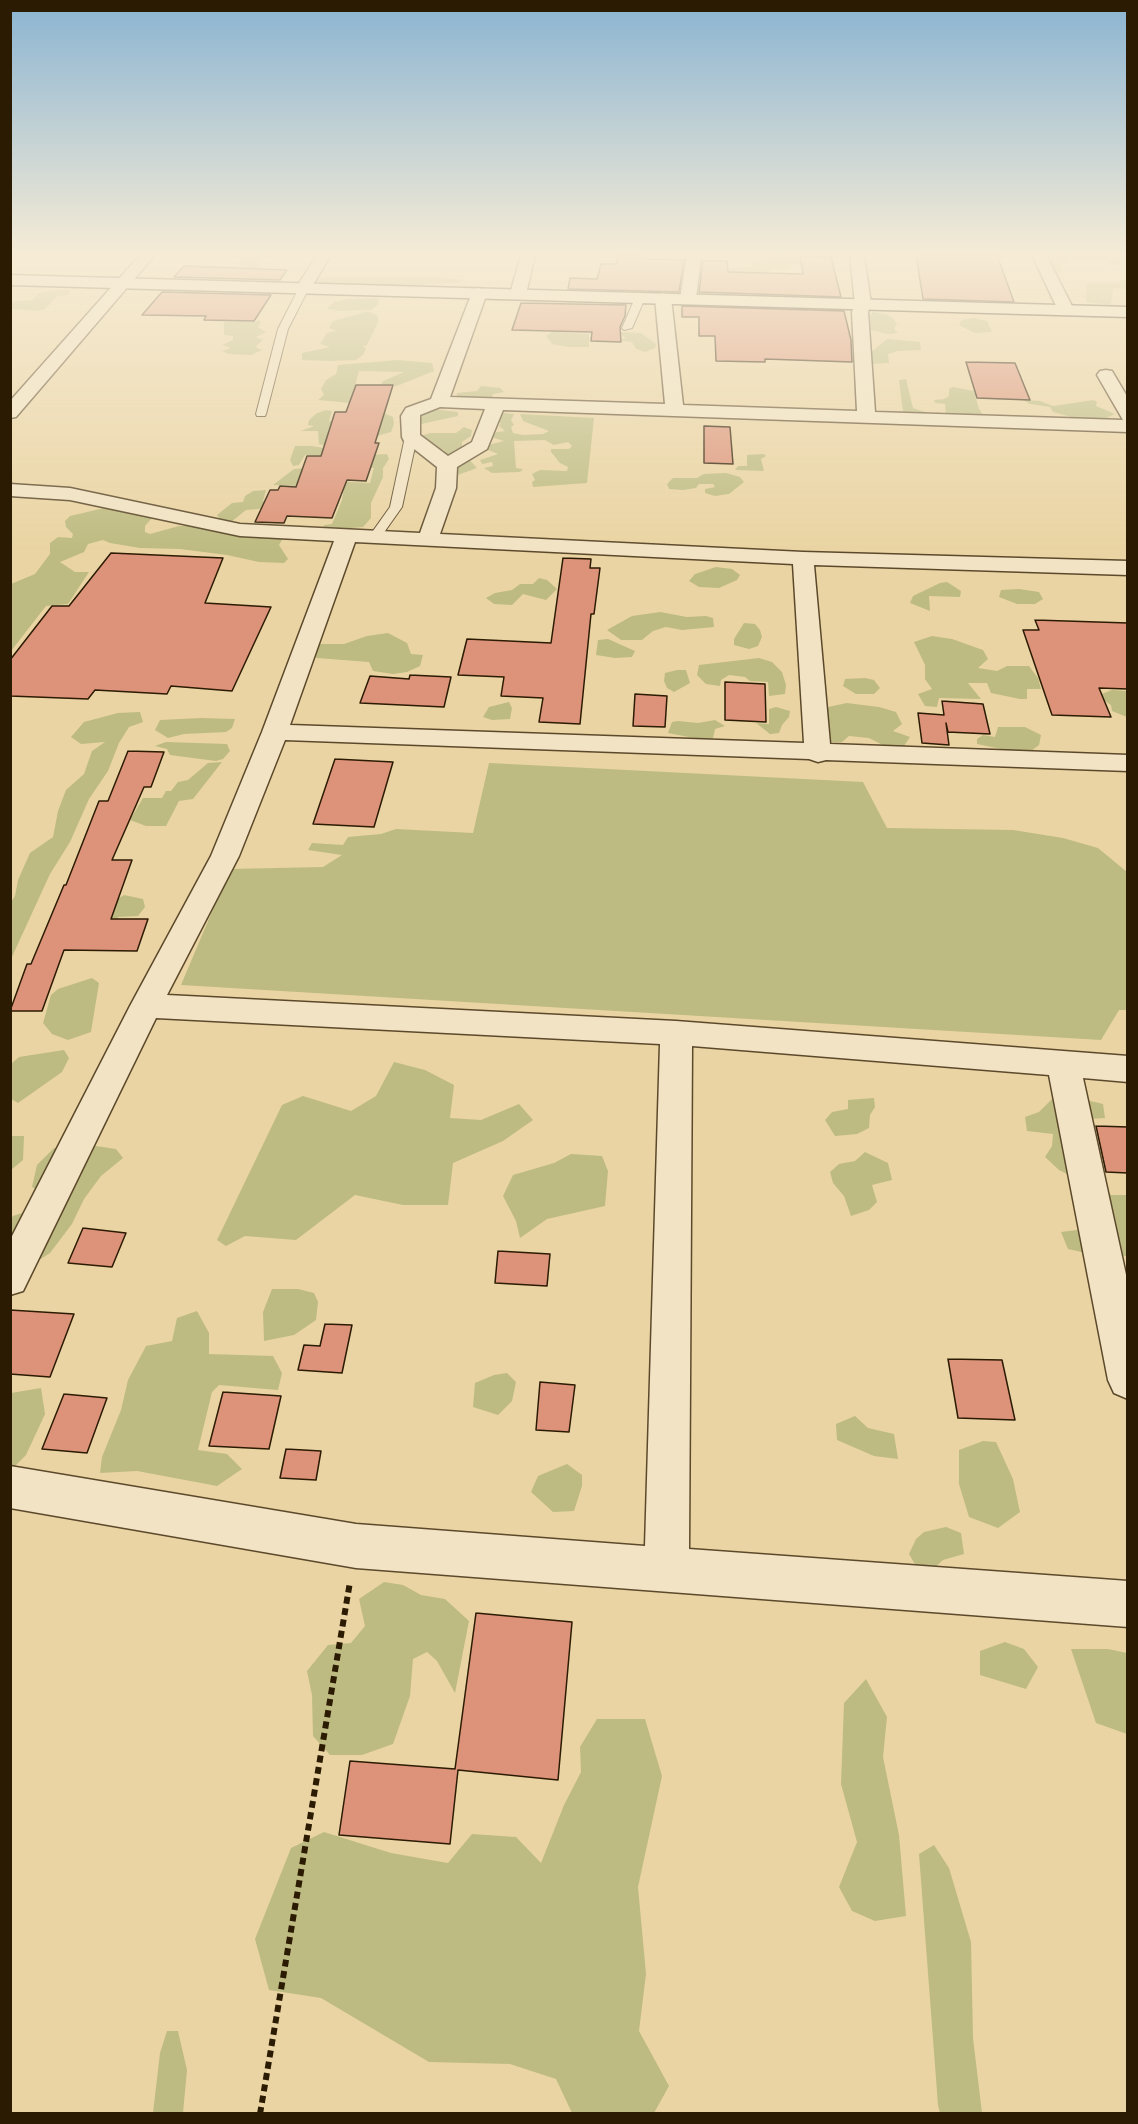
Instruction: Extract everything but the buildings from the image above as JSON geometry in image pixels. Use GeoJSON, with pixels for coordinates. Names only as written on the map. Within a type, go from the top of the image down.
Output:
{"type":"FeatureCollection","features":[{"type":"Feature","properties":{"kind":"street"},"geometry":{"type":"LineString","coordinates":[[10,413],[62,354]]}},
{"type":"Feature","properties":{"kind":"street"},"geometry":{"type":"LineString","coordinates":[[439,402],[456,354]]}},
{"type":"Feature","properties":{"kind":"street"},"geometry":{"type":"LineString","coordinates":[[669,354],[675,411]]}},
{"type":"Feature","properties":{"kind":"street"},"geometry":{"type":"LineString","coordinates":[[862,354],[866,416]]}},
{"type":"Feature","properties":{"kind":"street"},"geometry":{"type":"LineString","coordinates":[[1106,375],[1128,416]]}},
{"type":"Feature","properties":{"kind":"street"},"geometry":{"type":"LineString","coordinates":[[447,465],[411,437],[410,416],[412,412],[439,402],[1128,426]]}},
{"type":"Feature","properties":{"kind":"street"},"geometry":{"type":"LineString","coordinates":[[447,465],[480,445],[496,405]]}},
{"type":"Feature","properties":{"kind":"street"},"geometry":{"type":"LineString","coordinates":[[428,539],[446,488],[447,465]]}},
{"type":"Feature","properties":{"kind":"street"},"geometry":{"type":"LineString","coordinates":[[10,490],[70,494],[240,530],[803,558],[1128,568]]}},
{"type":"Feature","properties":{"kind":"street"},"geometry":{"type":"LineString","coordinates":[[10,1279],[146,1006],[225,856],[275,732],[360,537]]}},
{"type":"Feature","properties":{"kind":"street"},"geometry":{"type":"LineString","coordinates":[[803,558],[818,754]]}},
{"type":"Feature","properties":{"kind":"street"},"geometry":{"type":"LineString","coordinates":[[275,732],[818,754],[1128,763]]}},
{"type":"Feature","properties":{"kind":"street"},"geometry":{"type":"LineString","coordinates":[[146,1006],[676,1033],[1128,1069]]}},
{"type":"Feature","properties":{"kind":"street"},"geometry":{"type":"LineString","coordinates":[[667,1570],[676,1033]]}},
{"type":"Feature","properties":{"kind":"street"},"geometry":{"type":"LineString","coordinates":[[1064,1065],[1128,1380]]}},
{"type":"Feature","properties":{"kind":"street"},"geometry":{"type":"LineString","coordinates":[[10,1487],[356,1546],[1128,1604]]}},
{"type":"Feature","properties":{"kind":"lane"},"geometry":{"type":"LineString","coordinates":[[261,414],[277,354]]}},
{"type":"Feature","properties":{"kind":"lane"},"geometry":{"type":"LineString","coordinates":[[360,537],[396,507],[411,437]]}},
{"type":"Feature","properties":{"kind":"path"},"geometry":{"type":"LineString","coordinates":[[260,2114],[356,1546]]}},
{"type":"Feature","properties":{"kind":"shaded area"},"geometry":{"type":"Polygon","coordinates":[[[302,354],[363,354],[356,360],[302,360],[302,354]]]}},
{"type":"Feature","properties":{"kind":"shaded area"},"geometry":{"type":"Polygon","coordinates":[[[871,354],[888,354],[889,363],[871,364],[871,354]]]}},
{"type":"Feature","properties":{"kind":"shaded area"},"geometry":{"type":"Polygon","coordinates":[[[397,360],[432,363],[434,371],[394,387],[395,385],[381,384],[404,372],[359,371],[352,397],[360,404],[318,400],[324,395],[321,389],[326,380],[336,374],[338,365],[397,360]]]}},
{"type":"Feature","properties":{"kind":"shaded area"},"geometry":{"type":"Polygon","coordinates":[[[906,379],[913,408],[932,414],[932,418],[903,412],[899,380],[906,379]]]}},
{"type":"Feature","properties":{"kind":"shaded area"},"geometry":{"type":"Polygon","coordinates":[[[481,386],[500,388],[504,392],[493,394],[492,398],[484,401],[457,401],[457,393],[477,391],[481,386]]]}},
{"type":"Feature","properties":{"kind":"shaded area"},"geometry":{"type":"Polygon","coordinates":[[[953,387],[974,391],[979,409],[986,419],[946,416],[945,404],[935,403],[934,400],[949,396],[949,389],[953,387]]]}},
{"type":"Feature","properties":{"kind":"shaded area"},"geometry":{"type":"Polygon","coordinates":[[[1023,400],[1040,401],[1053,406],[1094,400],[1097,402],[1096,406],[1115,414],[1102,420],[1075,418],[1053,412],[1050,407],[1030,404],[1023,400]]]}},
{"type":"Feature","properties":{"kind":"shaded area"},"geometry":{"type":"Polygon","coordinates":[[[434,409],[458,412],[458,416],[412,426],[416,415],[434,409]]]}},
{"type":"Feature","properties":{"kind":"shaded area"},"geometry":{"type":"Polygon","coordinates":[[[332,411],[329,421],[343,422],[384,413],[393,417],[394,424],[391,432],[380,435],[371,442],[326,446],[319,444],[318,431],[301,431],[314,426],[308,425],[309,420],[317,413],[332,411]]]}},
{"type":"Feature","properties":{"kind":"shaded area"},"geometry":{"type":"Polygon","coordinates":[[[497,414],[514,414],[511,420],[514,425],[511,427],[513,433],[523,435],[543,434],[549,431],[523,421],[520,414],[594,418],[587,483],[533,487],[532,482],[535,480],[532,474],[540,470],[567,471],[568,467],[560,463],[551,449],[569,449],[572,446],[568,442],[554,445],[545,440],[514,441],[516,468],[523,469],[520,472],[492,473],[484,468],[493,466],[492,462],[482,464],[480,460],[498,454],[488,450],[488,445],[504,441],[491,437],[497,432],[505,431],[499,426],[501,423],[493,421],[497,414]]]}},
{"type":"Feature","properties":{"kind":"shaded area"},"geometry":{"type":"Polygon","coordinates":[[[464,427],[472,430],[471,436],[462,442],[462,452],[477,468],[455,476],[444,450],[434,449],[412,454],[418,437],[430,433],[456,433],[464,427]]]}},
{"type":"Feature","properties":{"kind":"shaded area"},"geometry":{"type":"Polygon","coordinates":[[[295,446],[312,446],[364,455],[387,454],[389,459],[383,468],[383,477],[371,503],[371,518],[363,527],[317,531],[325,525],[332,524],[342,500],[344,488],[273,485],[294,469],[305,468],[330,481],[370,483],[374,468],[326,466],[330,455],[305,455],[299,465],[293,466],[290,460],[295,446]]]}},
{"type":"Feature","properties":{"kind":"shaded area"},"geometry":{"type":"Polygon","coordinates":[[[764,454],[766,456],[761,459],[764,471],[735,470],[738,466],[747,466],[747,455],[764,454]]]}},
{"type":"Feature","properties":{"kind":"shaded area"},"geometry":{"type":"Polygon","coordinates":[[[726,473],[740,477],[744,482],[729,494],[715,496],[705,493],[705,489],[715,487],[713,484],[699,484],[696,488],[683,490],[669,489],[667,484],[673,478],[697,478],[704,474],[726,473]]]}},
{"type":"Feature","properties":{"kind":"shaded area"},"geometry":{"type":"Polygon","coordinates":[[[266,490],[263,501],[339,500],[337,507],[295,506],[246,510],[231,522],[220,519],[217,515],[232,503],[243,502],[245,496],[253,491],[266,490]]]}},
{"type":"Feature","properties":{"kind":"shaded area"},"geometry":{"type":"Polygon","coordinates":[[[122,507],[147,510],[152,518],[145,526],[145,532],[150,534],[179,526],[208,526],[286,533],[279,545],[288,559],[284,563],[259,562],[180,549],[140,548],[103,540],[88,544],[84,552],[60,562],[75,572],[89,572],[68,604],[46,606],[11,651],[11,584],[35,574],[50,554],[50,543],[58,537],[72,538],[73,534],[66,527],[65,521],[70,516],[104,508],[122,507]]]}},
{"type":"Feature","properties":{"kind":"shaded area"},"geometry":{"type":"Polygon","coordinates":[[[716,567],[732,569],[740,575],[737,580],[719,588],[699,587],[689,581],[695,574],[716,567]]]}},
{"type":"Feature","properties":{"kind":"shaded area"},"geometry":{"type":"Polygon","coordinates":[[[539,578],[547,580],[557,589],[546,600],[523,594],[512,605],[494,604],[486,598],[495,593],[512,590],[520,584],[533,584],[539,578]]]}},
{"type":"Feature","properties":{"kind":"shaded area"},"geometry":{"type":"Polygon","coordinates":[[[947,582],[961,591],[960,597],[929,596],[930,611],[910,603],[913,596],[947,582]]]}},
{"type":"Feature","properties":{"kind":"shaded area"},"geometry":{"type":"Polygon","coordinates":[[[1019,589],[1039,592],[1043,599],[1035,604],[1017,604],[999,597],[1001,590],[1019,589]]]}},
{"type":"Feature","properties":{"kind":"shaded area"},"geometry":{"type":"Polygon","coordinates":[[[660,612],[687,617],[706,616],[713,618],[714,627],[682,630],[666,627],[653,631],[642,640],[621,640],[607,630],[632,616],[660,612]]]}},
{"type":"Feature","properties":{"kind":"shaded area"},"geometry":{"type":"Polygon","coordinates":[[[744,623],[755,624],[760,630],[762,637],[758,646],[749,649],[734,645],[734,639],[744,623]]]}},
{"type":"Feature","properties":{"kind":"shaded area"},"geometry":{"type":"Polygon","coordinates":[[[388,633],[407,643],[411,654],[423,655],[420,666],[407,672],[393,674],[373,671],[369,662],[317,658],[306,651],[314,644],[344,644],[367,636],[388,633]]]}},
{"type":"Feature","properties":{"kind":"shaded area"},"geometry":{"type":"Polygon","coordinates":[[[932,636],[952,639],[983,650],[988,659],[978,668],[997,671],[1007,666],[1029,666],[1038,678],[1041,689],[1027,689],[1027,699],[1020,699],[991,693],[987,683],[968,683],[981,699],[939,698],[937,707],[925,706],[918,694],[932,689],[925,679],[925,665],[914,642],[932,636]]]}},
{"type":"Feature","properties":{"kind":"shaded area"},"geometry":{"type":"Polygon","coordinates":[[[608,639],[635,651],[632,657],[615,658],[596,655],[598,640],[608,639]]]}},
{"type":"Feature","properties":{"kind":"shaded area"},"geometry":{"type":"Polygon","coordinates":[[[759,658],[772,662],[782,672],[786,685],[785,694],[769,696],[768,682],[750,681],[745,677],[729,675],[721,680],[720,686],[706,684],[697,675],[699,665],[759,658]]]}},
{"type":"Feature","properties":{"kind":"shaded area"},"geometry":{"type":"Polygon","coordinates":[[[686,670],[690,683],[674,692],[667,688],[664,681],[665,673],[686,670]]]}},
{"type":"Feature","properties":{"kind":"shaded area"},"geometry":{"type":"Polygon","coordinates":[[[845,679],[874,680],[880,688],[874,694],[856,694],[843,686],[845,679]]]}},
{"type":"Feature","properties":{"kind":"shaded area"},"geometry":{"type":"Polygon","coordinates":[[[1112,690],[1127,691],[1127,717],[1112,711],[1111,705],[1105,701],[1096,700],[1099,695],[1112,690]]]}},
{"type":"Feature","properties":{"kind":"shaded area"},"geometry":{"type":"Polygon","coordinates":[[[509,702],[512,708],[510,719],[492,720],[483,717],[489,707],[509,702]]]}},
{"type":"Feature","properties":{"kind":"shaded area"},"geometry":{"type":"Polygon","coordinates":[[[847,703],[879,707],[896,712],[902,724],[893,731],[910,737],[904,746],[887,747],[869,738],[849,736],[842,742],[824,742],[822,716],[828,707],[847,703]]]}},
{"type":"Feature","properties":{"kind":"shaded area"},"geometry":{"type":"Polygon","coordinates":[[[776,707],[790,711],[789,717],[779,733],[770,734],[756,723],[769,724],[769,709],[776,707]]]}},
{"type":"Feature","properties":{"kind":"shaded area"},"geometry":{"type":"Polygon","coordinates":[[[140,712],[143,722],[129,727],[119,743],[108,771],[89,799],[70,842],[50,874],[11,959],[11,902],[15,896],[18,880],[30,853],[53,837],[58,811],[66,790],[84,774],[92,751],[105,742],[81,744],[71,737],[84,722],[118,713],[140,712]]]}},
{"type":"Feature","properties":{"kind":"shaded area"},"geometry":{"type":"Polygon","coordinates":[[[235,719],[232,728],[226,732],[184,734],[168,738],[155,730],[160,720],[235,719]]]}},
{"type":"Feature","properties":{"kind":"shaded area"},"geometry":{"type":"Polygon","coordinates":[[[715,720],[725,726],[715,729],[713,738],[704,740],[668,733],[672,722],[698,723],[715,720]]]}},
{"type":"Feature","properties":{"kind":"shaded area"},"geometry":{"type":"Polygon","coordinates":[[[998,727],[1025,727],[1041,735],[1039,745],[1031,751],[1016,752],[977,744],[977,739],[983,735],[995,737],[998,727]]]}},
{"type":"Feature","properties":{"kind":"shaded area"},"geometry":{"type":"Polygon","coordinates":[[[166,742],[227,744],[230,751],[223,759],[216,761],[170,755],[167,749],[155,746],[166,742]]]}},
{"type":"Feature","properties":{"kind":"shaded area"},"geometry":{"type":"Polygon","coordinates":[[[222,762],[193,799],[179,801],[166,826],[146,826],[130,820],[143,798],[162,798],[166,791],[171,791],[178,782],[188,780],[208,763],[222,762]]]}},
{"type":"Feature","properties":{"kind":"shaded area"},"geometry":{"type":"Polygon","coordinates":[[[489,763],[863,782],[887,828],[1013,830],[1063,838],[1098,848],[1127,872],[1127,1010],[1119,1010],[1101,1040],[181,985],[230,869],[323,867],[342,855],[308,850],[312,843],[343,845],[348,837],[381,834],[396,829],[473,833],[489,763]]]}},
{"type":"Feature","properties":{"kind":"shaded area"},"geometry":{"type":"Polygon","coordinates":[[[124,895],[143,899],[145,907],[138,916],[118,917],[110,937],[99,910],[124,895]]]}},
{"type":"Feature","properties":{"kind":"shaded area"},"geometry":{"type":"Polygon","coordinates":[[[92,978],[99,983],[91,1032],[68,1040],[52,1034],[43,1023],[51,995],[58,989],[92,978]]]}},
{"type":"Feature","properties":{"kind":"shaded area"},"geometry":{"type":"Polygon","coordinates":[[[64,1050],[69,1058],[62,1072],[18,1103],[11,1099],[11,1064],[19,1057],[64,1050]]]}},
{"type":"Feature","properties":{"kind":"shaded area"},"geometry":{"type":"Polygon","coordinates":[[[394,1062],[425,1070],[454,1085],[450,1118],[481,1120],[519,1104],[533,1120],[503,1141],[453,1163],[448,1205],[403,1205],[355,1195],[296,1240],[245,1236],[226,1246],[217,1240],[282,1105],[303,1096],[351,1111],[376,1096],[394,1062]]]}},
{"type":"Feature","properties":{"kind":"shaded area"},"geometry":{"type":"Polygon","coordinates":[[[874,1098],[875,1107],[870,1115],[869,1128],[857,1134],[835,1136],[825,1120],[832,1112],[848,1109],[848,1100],[874,1098]]]}},
{"type":"Feature","properties":{"kind":"shaded area"},"geometry":{"type":"Polygon","coordinates":[[[1053,1098],[1086,1100],[1103,1104],[1105,1118],[1075,1120],[1097,1178],[1111,1195],[1127,1195],[1127,1256],[1095,1255],[1068,1249],[1061,1232],[1077,1230],[1092,1234],[1092,1222],[1076,1215],[1075,1178],[1059,1170],[1045,1157],[1052,1146],[1053,1134],[1027,1131],[1025,1117],[1039,1112],[1053,1098]]]}},
{"type":"Feature","properties":{"kind":"shaded area"},"geometry":{"type":"Polygon","coordinates":[[[11,1136],[24,1136],[23,1160],[11,1170],[11,1136]]]}},
{"type":"Feature","properties":{"kind":"shaded area"},"geometry":{"type":"Polygon","coordinates":[[[96,1146],[116,1149],[123,1158],[101,1176],[84,1199],[72,1224],[50,1253],[25,1269],[11,1259],[10,1221],[13,1216],[37,1208],[49,1196],[32,1187],[37,1165],[54,1148],[96,1146]]]}},
{"type":"Feature","properties":{"kind":"shaded area"},"geometry":{"type":"Polygon","coordinates":[[[865,1152],[888,1163],[892,1180],[872,1185],[877,1202],[869,1210],[851,1216],[844,1196],[833,1183],[830,1172],[839,1164],[855,1161],[865,1152]]]}},
{"type":"Feature","properties":{"kind":"shaded area"},"geometry":{"type":"Polygon","coordinates":[[[571,1154],[602,1156],[608,1171],[605,1206],[547,1219],[520,1238],[516,1221],[503,1196],[513,1175],[554,1163],[571,1154]]]}},
{"type":"Feature","properties":{"kind":"shaded area"},"geometry":{"type":"Polygon","coordinates":[[[272,1289],[298,1289],[314,1293],[318,1302],[316,1320],[294,1335],[264,1341],[263,1312],[272,1289]]]}},
{"type":"Feature","properties":{"kind":"shaded area"},"geometry":{"type":"Polygon","coordinates":[[[197,1311],[209,1333],[209,1354],[273,1356],[282,1373],[278,1390],[219,1385],[212,1392],[198,1450],[227,1454],[242,1469],[217,1486],[137,1471],[100,1473],[102,1457],[121,1410],[128,1380],[146,1346],[172,1341],[177,1318],[197,1311]]]}},
{"type":"Feature","properties":{"kind":"shaded area"},"geometry":{"type":"Polygon","coordinates":[[[507,1373],[516,1382],[512,1401],[498,1415],[473,1407],[475,1383],[494,1375],[507,1373]]]}},
{"type":"Feature","properties":{"kind":"shaded area"},"geometry":{"type":"Polygon","coordinates":[[[41,1388],[45,1414],[26,1455],[14,1467],[11,1467],[11,1393],[41,1388]]]}},
{"type":"Feature","properties":{"kind":"shaded area"},"geometry":{"type":"Polygon","coordinates":[[[855,1416],[868,1428],[894,1434],[898,1459],[874,1456],[837,1440],[836,1424],[855,1416]]]}},
{"type":"Feature","properties":{"kind":"shaded area"},"geometry":{"type":"Polygon","coordinates":[[[983,1441],[996,1442],[1013,1479],[1020,1512],[998,1528],[969,1517],[959,1484],[959,1450],[983,1441]]]}},
{"type":"Feature","properties":{"kind":"shaded area"},"geometry":{"type":"Polygon","coordinates":[[[567,1464],[582,1475],[582,1486],[574,1511],[553,1512],[531,1492],[538,1476],[567,1464]]]}},
{"type":"Feature","properties":{"kind":"shaded area"},"geometry":{"type":"Polygon","coordinates":[[[946,1527],[961,1533],[964,1554],[943,1560],[931,1571],[916,1566],[909,1554],[916,1539],[924,1532],[946,1527]]]}},
{"type":"Feature","properties":{"kind":"shaded area"},"geometry":{"type":"Polygon","coordinates":[[[384,1582],[403,1585],[421,1595],[445,1599],[469,1621],[455,1693],[437,1661],[427,1652],[413,1659],[410,1696],[393,1744],[362,1755],[330,1755],[313,1736],[312,1695],[307,1671],[328,1645],[351,1643],[365,1626],[359,1599],[384,1582]]]}},
{"type":"Feature","properties":{"kind":"shaded area"},"geometry":{"type":"Polygon","coordinates":[[[1005,1642],[1024,1649],[1038,1667],[1026,1689],[980,1675],[980,1651],[1005,1642]]]}},
{"type":"Feature","properties":{"kind":"shaded area"},"geometry":{"type":"Polygon","coordinates":[[[1071,1649],[1108,1649],[1127,1653],[1127,1734],[1096,1723],[1071,1649]]]}},
{"type":"Feature","properties":{"kind":"shaded area"},"geometry":{"type":"Polygon","coordinates":[[[866,1679],[887,1717],[883,1757],[899,1835],[906,1916],[875,1921],[852,1911],[839,1887],[857,1842],[841,1784],[844,1703],[866,1679]]]}},
{"type":"Feature","properties":{"kind":"shaded area"},"geometry":{"type":"Polygon","coordinates":[[[597,1719],[645,1719],[662,1776],[638,1887],[646,1974],[639,2031],[669,2086],[654,2113],[572,2113],[556,2079],[510,2064],[429,2062],[321,1998],[269,1990],[255,1939],[291,1848],[324,1832],[391,1853],[448,1863],[472,1834],[516,1837],[541,1863],[564,1805],[581,1772],[580,1747],[597,1719]]]}},
{"type":"Feature","properties":{"kind":"shaded area"},"geometry":{"type":"Polygon","coordinates":[[[934,1845],[949,1868],[971,1942],[973,2038],[982,2113],[940,2113],[938,2105],[919,1854],[934,1845]]]}},
{"type":"Feature","properties":{"kind":"shaded area"},"geometry":{"type":"Polygon","coordinates":[[[167,2031],[178,2031],[187,2070],[183,2113],[153,2113],[160,2053],[167,2031]]]}}]}
